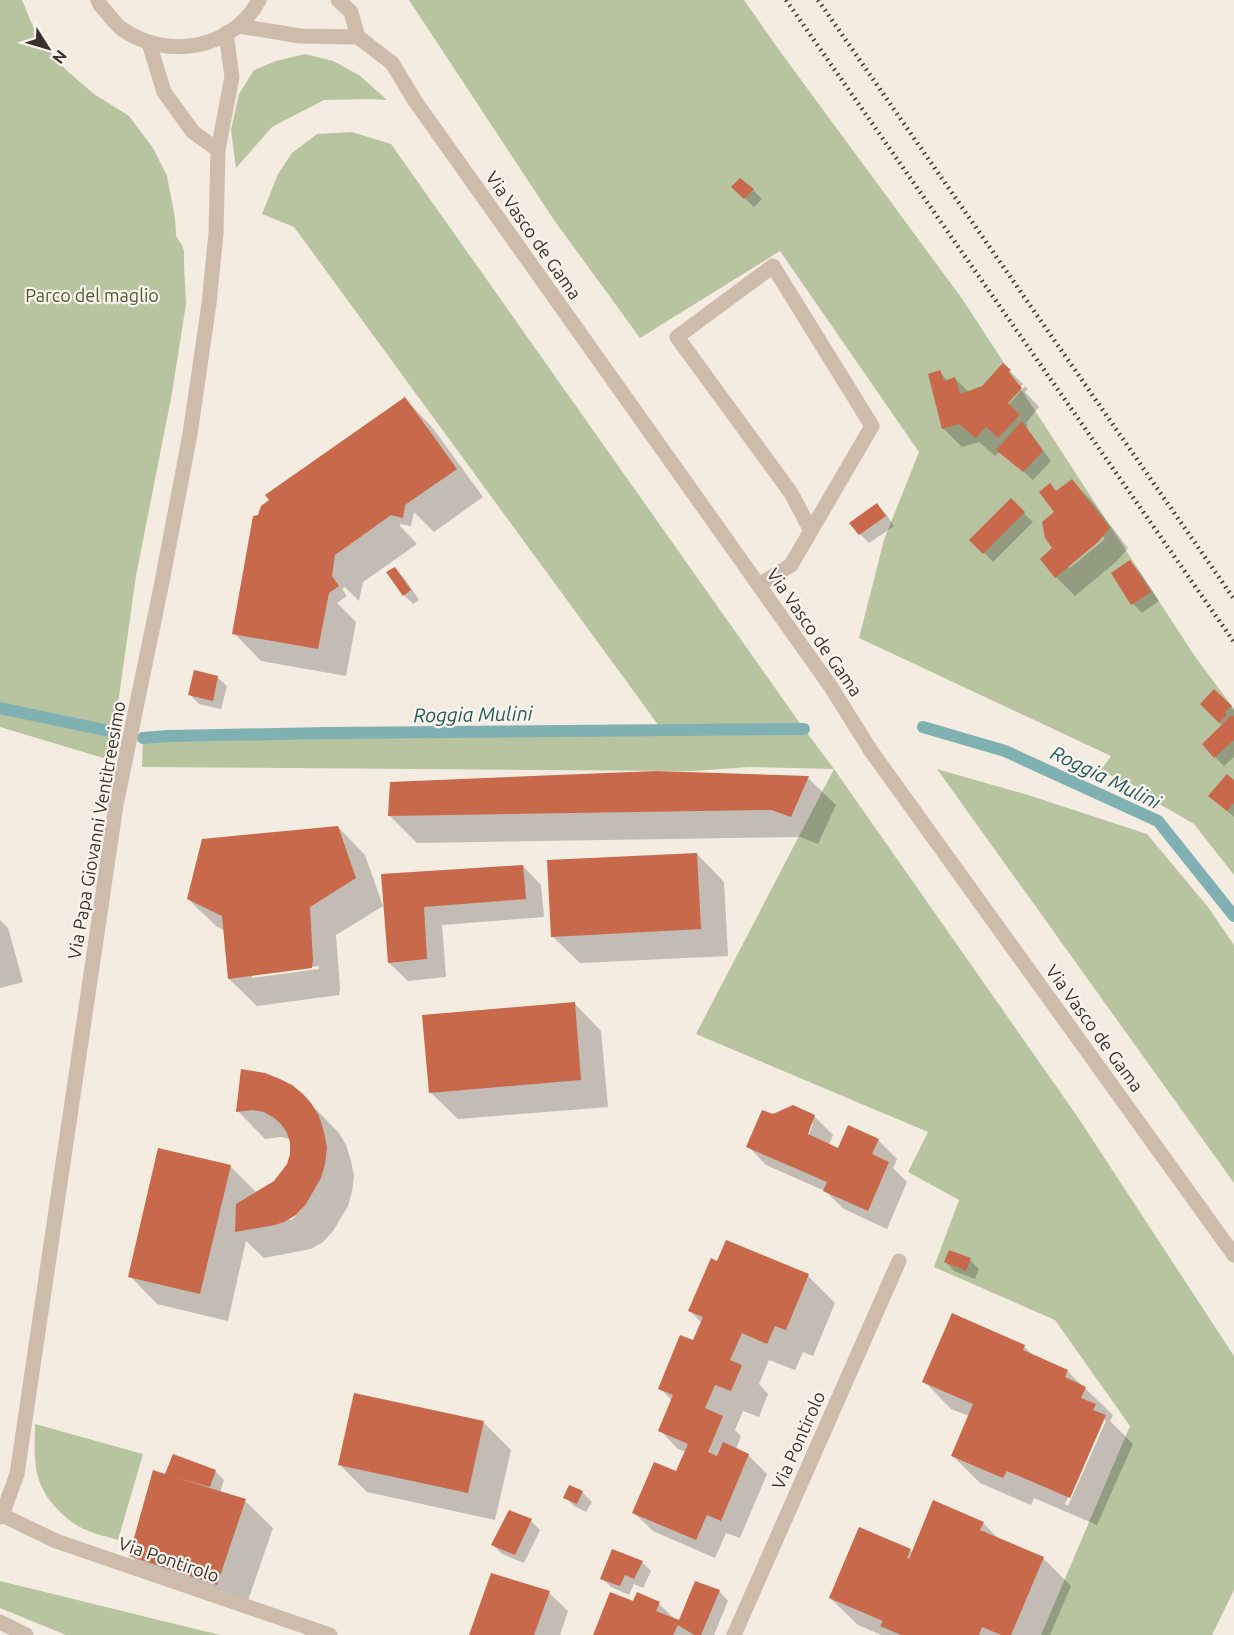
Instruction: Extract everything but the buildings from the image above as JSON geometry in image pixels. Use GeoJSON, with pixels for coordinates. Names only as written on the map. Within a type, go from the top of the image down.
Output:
{"type":"FeatureCollection","features":[{"type":"Feature","properties":{"kind":"street"},"geometry":{"type":"LineString","coordinates":[[98,0],[121,28],[149,43],[180,48],[211,42],[233,29],[259,0]]}},
{"type":"Feature","properties":{"kind":"street"},"geometry":{"type":"LineString","coordinates":[[233,29],[300,36],[358,37],[351,12],[338,0]]}},
{"type":"Feature","properties":{"kind":"street","name":"Via Papa Giovanni Ventitreesimo"},"geometry":{"type":"LineString","coordinates":[[1,1516],[17,1474],[116,805],[190,434],[212,279],[216,233],[218,150],[232,77],[233,29]]}},
{"type":"Feature","properties":{"kind":"street","name":"Via Vasco de Gama"},"geometry":{"type":"LineString","coordinates":[[358,37],[392,63],[415,101],[831,687],[871,750],[1234,1255]]}},
{"type":"Feature","properties":{"kind":"street"},"geometry":{"type":"LineString","coordinates":[[149,43],[164,92],[193,132],[218,150]]}},
{"type":"Feature","properties":{"kind":"street"},"geometry":{"type":"LineString","coordinates":[[759,585],[790,565],[872,426],[773,266],[677,337],[791,493],[810,529]]}},
{"type":"Feature","properties":{"kind":"street","name":"Via Pontirolo"},"geometry":{"type":"LineString","coordinates":[[734,1635],[899,1261]]}},
{"type":"Feature","properties":{"kind":"street","name":"Via Pontirolo"},"geometry":{"type":"LineString","coordinates":[[1,1516],[56,1541],[330,1635]]}},
{"type":"Feature","properties":{"kind":"street"},"geometry":{"type":"LineString","coordinates":[[0,1622],[27,1635]]}},
{"type":"Feature","properties":{"kind":"green space","name":"Parco del maglio"},"geometry":{"type":"Polygon","coordinates":[[[0,0],[22,0],[37,36],[66,70],[94,94],[129,116],[153,148],[167,176],[176,236],[184,251],[186,304],[172,393],[136,576],[110,760],[0,727],[0,0]]]}},
{"type":"Feature","properties":{"kind":"green space"},"geometry":{"type":"Polygon","coordinates":[[[409,0],[744,0],[963,300],[1194,655],[1234,709],[1234,875],[1194,824],[1101,770],[1111,756],[859,638],[884,540],[919,452],[780,251],[640,338],[554,220],[409,0]]]}},
{"type":"Feature","properties":{"kind":"green space"},"geometry":{"type":"Polygon","coordinates":[[[305,54],[333,61],[359,75],[387,100],[324,100],[272,127],[236,168],[231,130],[239,94],[254,70],[276,61],[305,54]]]}},
{"type":"Feature","properties":{"kind":"green space"},"geometry":{"type":"Polygon","coordinates":[[[352,132],[391,144],[834,769],[749,767],[693,771],[142,767],[143,738],[336,733],[662,730],[294,227],[262,214],[278,174],[292,153],[317,134],[352,132]]]}},
{"type":"Feature","properties":{"kind":"green space"},"geometry":{"type":"Polygon","coordinates":[[[834,769],[1077,1116],[1234,1356],[1234,1590],[1212,1635],[1041,1635],[1130,1426],[1055,1320],[934,1267],[959,1200],[908,1172],[928,1132],[696,1034],[834,769]]]}},
{"type":"Feature","properties":{"kind":"green space"},"geometry":{"type":"Polygon","coordinates":[[[937,769],[1028,795],[1147,834],[1208,907],[1234,945],[1234,1183],[937,769]]]}},
{"type":"Feature","properties":{"kind":"green space"},"geometry":{"type":"Polygon","coordinates":[[[35,1424],[143,1454],[118,1540],[78,1526],[60,1512],[50,1500],[37,1473],[35,1424]]]}},
{"type":"Feature","properties":{"kind":"green space"},"geometry":{"type":"Polygon","coordinates":[[[0,1581],[220,1635],[66,1635],[0,1608],[0,1581]]]}},
{"type":"Feature","properties":{"kind":"waterway","name":"Roggia Mulini"},"geometry":{"type":"LineString","coordinates":[[0,708],[109,731]]}},
{"type":"Feature","properties":{"kind":"waterway","name":"Roggia Mulini"},"geometry":{"type":"LineString","coordinates":[[923,727],[1005,751],[1158,821],[1234,916]]}},
{"type":"Feature","properties":{"kind":"waterway","name":"Roggia Mulini"},"geometry":{"type":"LineString","coordinates":[[143,738],[327,733],[804,729]]}},
{"type":"Feature","properties":{"kind":"railway"},"geometry":{"type":"LineString","coordinates":[[786,0],[1234,642]]}},
{"type":"Feature","properties":{"kind":"railway"},"geometry":{"type":"LineString","coordinates":[[818,0],[1234,599]]}}]}
